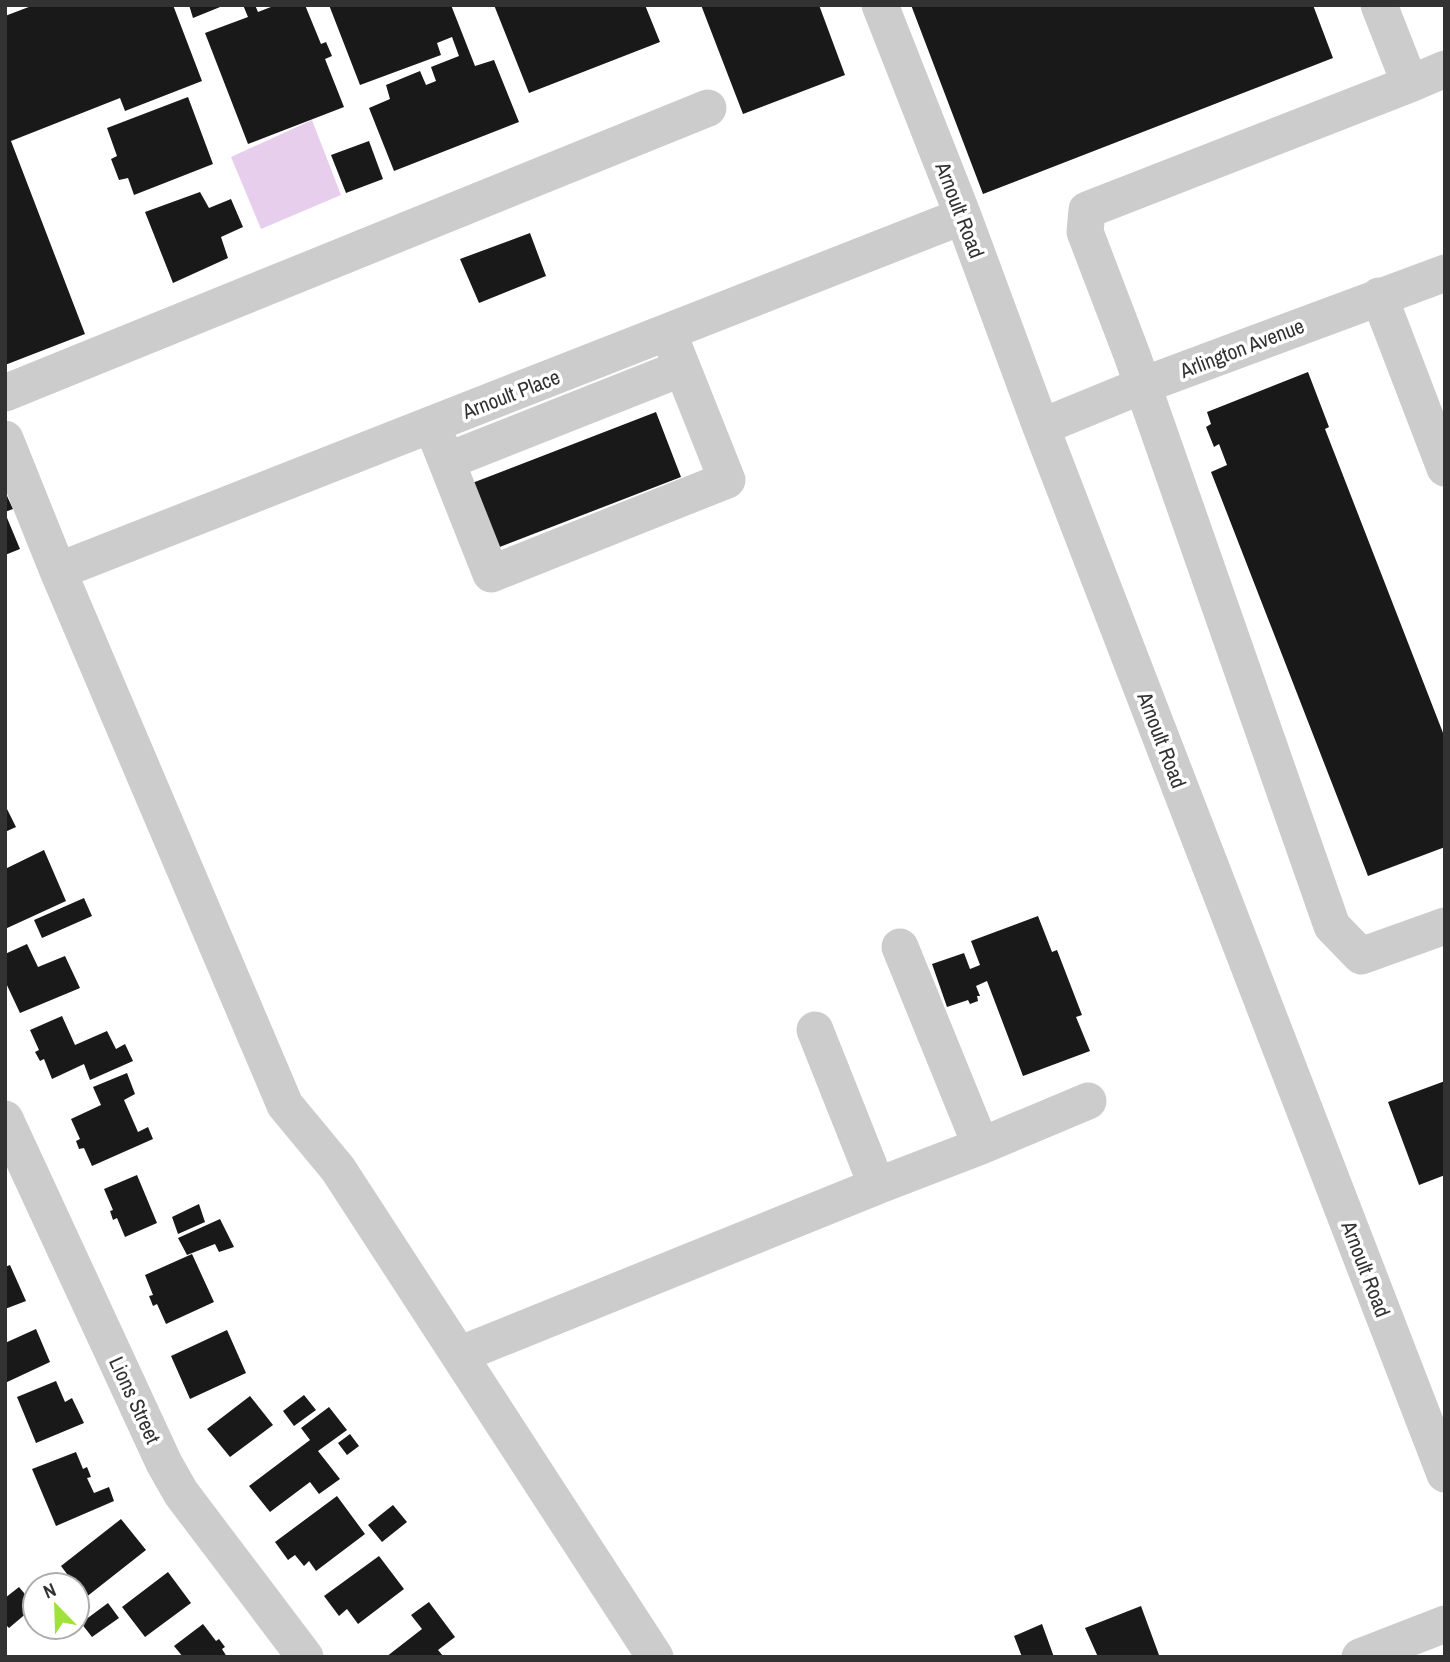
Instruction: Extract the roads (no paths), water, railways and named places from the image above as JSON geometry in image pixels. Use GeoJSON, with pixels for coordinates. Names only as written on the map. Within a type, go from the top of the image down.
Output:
{"type":"FeatureCollection","features":[{"type":"Feature","properties":{"kind":"street","name":"Arnoult Road"},"geometry":{"type":"LineString","coordinates":[[880,5],[1445,1474]]}},
{"type":"Feature","properties":{"kind":"street"},"geometry":{"type":"LineString","coordinates":[[1379,5],[1410,83]]}},
{"type":"Feature","properties":{"kind":"street"},"geometry":{"type":"LineString","coordinates":[[1445,69],[1087,210],[1085,232],[1132,355],[1332,926],[1360,956],[1445,926]]}},
{"type":"Feature","properties":{"kind":"street"},"geometry":{"type":"LineString","coordinates":[[5,393],[708,108]]}},
{"type":"Feature","properties":{"kind":"street","name":"Arnoult Place"},"geometry":{"type":"LineString","coordinates":[[58,571],[963,216]]}},
{"type":"Feature","properties":{"kind":"street","name":"Arlington Avenue"},"geometry":{"type":"LineString","coordinates":[[1041,427],[1141,386],[1445,273]]}},
{"type":"Feature","properties":{"kind":"street"},"geometry":{"type":"LineString","coordinates":[[1378,296],[1445,468]]}},
{"type":"Feature","properties":{"kind":"street"},"geometry":{"type":"LineString","coordinates":[[432,425],[491,574],[727,480],[668,332]]}},
{"type":"Feature","properties":{"kind":"street"},"geometry":{"type":"LineString","coordinates":[[447,461],[682,368]]}},
{"type":"Feature","properties":{"kind":"street"},"geometry":{"type":"LineString","coordinates":[[5,439],[58,571],[285,1105],[338,1169],[655,1657]]}},
{"type":"Feature","properties":{"kind":"street"},"geometry":{"type":"LineString","coordinates":[[900,947],[981,1146]]}},
{"type":"Feature","properties":{"kind":"street"},"geometry":{"type":"LineString","coordinates":[[815,1030],[877,1186]]}},
{"type":"Feature","properties":{"kind":"street"},"geometry":{"type":"LineString","coordinates":[[459,1355],[1088,1101]]}},
{"type":"Feature","properties":{"kind":"street","name":"Lions Street"},"geometry":{"type":"LineString","coordinates":[[5,1119],[170,1473],[195,1513],[305,1657]]}},
{"type":"Feature","properties":{"kind":"street"},"geometry":{"type":"LineString","coordinates":[[1360,1657],[1445,1624]]}}]}
